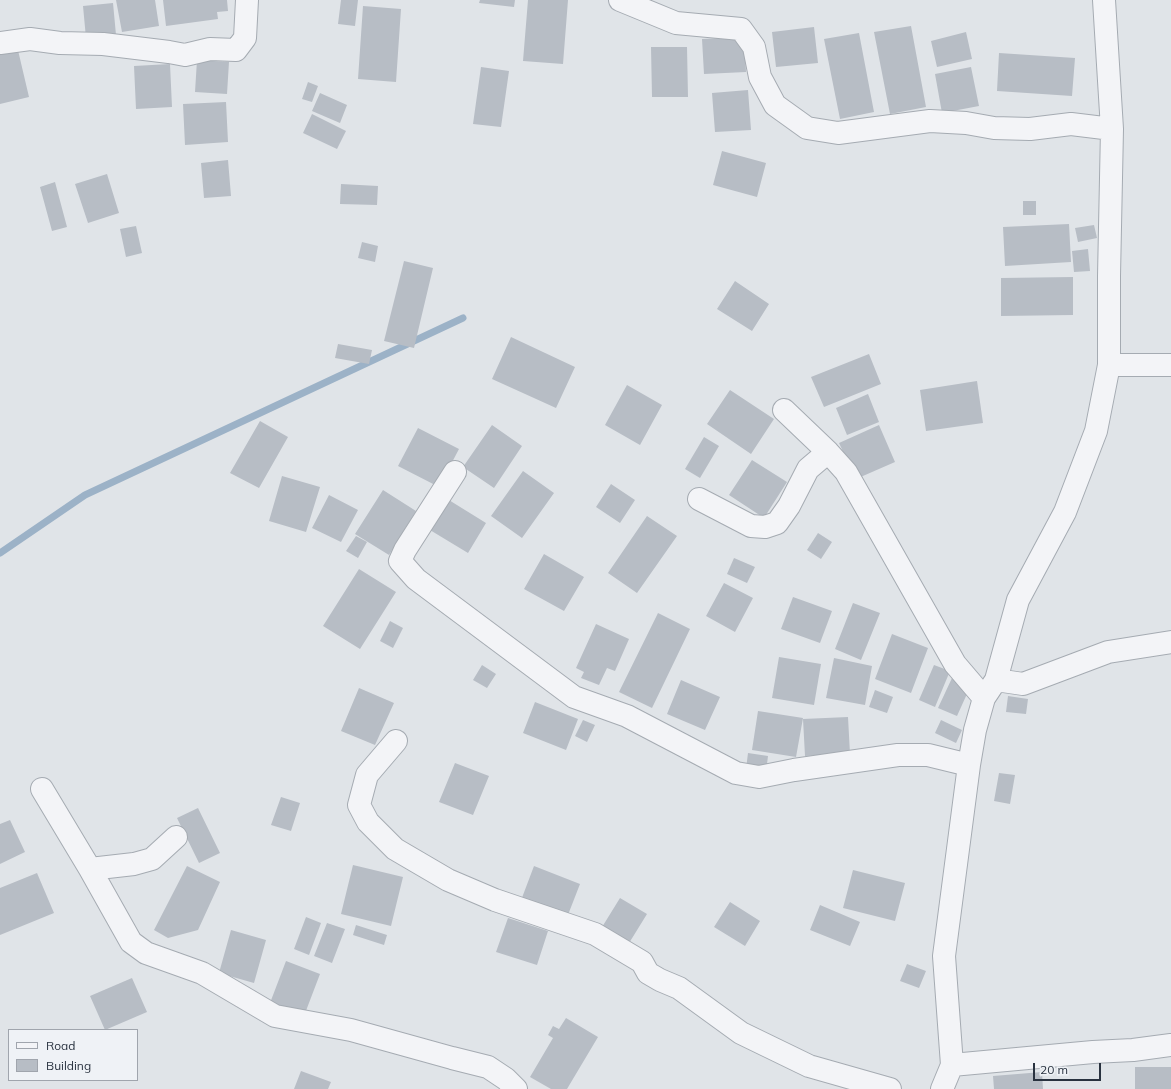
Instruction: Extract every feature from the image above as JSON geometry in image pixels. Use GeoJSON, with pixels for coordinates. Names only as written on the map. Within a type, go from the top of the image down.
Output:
{"type":"FeatureCollection","features":[{"type":"Feature","properties":{"kind":"street"},"geometry":{"type":"LineString","coordinates":[[0,43],[30,39],[60,43],[103,44],[185,55],[210,49],[236,50],[245,38],[247,0]]}},
{"type":"Feature","properties":{"kind":"street"},"geometry":{"type":"LineString","coordinates":[[620,0],[676,22],[741,29],[754,47],[760,77],[775,105],[807,128],[838,133],[930,121],[966,123],[994,128],[1030,129],[1071,124],[1112,129]]}},
{"type":"Feature","properties":{"kind":"street"},"geometry":{"type":"LineString","coordinates":[[942,1089],[952,1065],[944,956],[975,730],[990,689],[1018,600],[1065,512],[1096,430],[1109,365],[1112,129],[1104,0]]}},
{"type":"Feature","properties":{"kind":"street"},"geometry":{"type":"LineString","coordinates":[[1109,365],[1171,365]]}},
{"type":"Feature","properties":{"kind":"street"},"geometry":{"type":"LineString","coordinates":[[784,410],[828,452],[846,472],[955,664],[990,689],[1023,684],[1108,652],[1171,642]]}},
{"type":"Feature","properties":{"kind":"street"},"geometry":{"type":"LineString","coordinates":[[699,499],[751,526],[765,527],[777,523],[789,506],[808,469],[828,452]]}},
{"type":"Feature","properties":{"kind":"street"},"geometry":{"type":"LineString","coordinates":[[455,472],[405,550],[400,561],[416,579],[574,697],[627,716],[736,773],[759,776],[898,755],[928,755],[969,765]]}},
{"type":"Feature","properties":{"kind":"street"},"geometry":{"type":"LineString","coordinates":[[396,741],[367,775],[359,805],[368,822],[395,849],[448,880],[495,900],[595,934],[642,962],[648,973],[679,988],[741,1033],[809,1066],[890,1089]]}},
{"type":"Feature","properties":{"kind":"street"},"geometry":{"type":"LineString","coordinates":[[42,789],[90,869],[130,942],[146,953],[202,973],[275,1016],[352,1030],[488,1067],[506,1079],[516,1089]]}},
{"type":"Feature","properties":{"kind":"street"},"geometry":{"type":"LineString","coordinates":[[90,869],[134,864],[152,859],[176,837]]}},
{"type":"Feature","properties":{"kind":"street"},"geometry":{"type":"LineString","coordinates":[[952,1065],[1085,1052],[1133,1050],[1171,1045]]}},
{"type":"Feature","properties":{"kind":"building"},"geometry":{"type":"Polygon","coordinates":[[[116,0],[155,0],[159,26],[122,32],[116,0]]]}},
{"type":"Feature","properties":{"kind":"building"},"geometry":{"type":"Polygon","coordinates":[[[163,0],[227,0],[228,11],[217,12],[218,19],[166,26],[163,0]]]}},
{"type":"Feature","properties":{"kind":"building"},"geometry":{"type":"Polygon","coordinates":[[[341,0],[358,0],[355,26],[338,24],[341,0]]]}},
{"type":"Feature","properties":{"kind":"building"},"geometry":{"type":"Polygon","coordinates":[[[480,0],[515,0],[514,7],[479,3],[480,0]]]}},
{"type":"Feature","properties":{"kind":"building"},"geometry":{"type":"Polygon","coordinates":[[[528,0],[568,0],[563,64],[523,61],[528,0]]]}},
{"type":"Feature","properties":{"kind":"building"},"geometry":{"type":"Polygon","coordinates":[[[113,3],[116,35],[86,38],[83,6],[113,3]]]}},
{"type":"Feature","properties":{"kind":"building"},"geometry":{"type":"Polygon","coordinates":[[[363,6],[401,9],[396,82],[358,79],[363,6]]]}},
{"type":"Feature","properties":{"kind":"building"},"geometry":{"type":"Polygon","coordinates":[[[911,26],[926,107],[890,114],[874,32],[911,26]]]}},
{"type":"Feature","properties":{"kind":"building"},"geometry":{"type":"Polygon","coordinates":[[[814,27],[818,63],[776,67],[772,32],[814,27]]]}},
{"type":"Feature","properties":{"kind":"building"},"geometry":{"type":"Polygon","coordinates":[[[966,32],[972,59],[937,67],[931,41],[966,32]]]}},
{"type":"Feature","properties":{"kind":"building"},"geometry":{"type":"Polygon","coordinates":[[[859,33],[874,112],[840,119],[824,39],[859,33]]]}},
{"type":"Feature","properties":{"kind":"building"},"geometry":{"type":"Polygon","coordinates":[[[744,37],[746,72],[704,74],[702,39],[744,37]]]}},
{"type":"Feature","properties":{"kind":"building"},"geometry":{"type":"Polygon","coordinates":[[[17,46],[29,97],[0,104],[0,50],[17,46]]]}},
{"type":"Feature","properties":{"kind":"building"},"geometry":{"type":"Polygon","coordinates":[[[651,47],[687,47],[688,97],[652,97],[651,47]]]}},
{"type":"Feature","properties":{"kind":"building"},"geometry":{"type":"Polygon","coordinates":[[[999,53],[1075,58],[1072,96],[997,91],[999,53]]]}},
{"type":"Feature","properties":{"kind":"building"},"geometry":{"type":"Polygon","coordinates":[[[197,60],[229,62],[227,94],[195,92],[197,60]]]}},
{"type":"Feature","properties":{"kind":"building"},"geometry":{"type":"Polygon","coordinates":[[[170,64],[172,107],[136,109],[134,66],[170,64]]]}},
{"type":"Feature","properties":{"kind":"building"},"geometry":{"type":"Polygon","coordinates":[[[481,67],[509,71],[501,127],[473,124],[481,67]]]}},
{"type":"Feature","properties":{"kind":"building"},"geometry":{"type":"Polygon","coordinates":[[[971,67],[979,106],[942,113],[935,74],[971,67]]]}},
{"type":"Feature","properties":{"kind":"building"},"geometry":{"type":"Polygon","coordinates":[[[308,82],[318,86],[312,102],[302,99],[308,82]]]}},
{"type":"Feature","properties":{"kind":"building"},"geometry":{"type":"Polygon","coordinates":[[[748,90],[751,130],[715,132],[712,93],[748,90]]]}},
{"type":"Feature","properties":{"kind":"building"},"geometry":{"type":"Polygon","coordinates":[[[320,93],[347,105],[340,123],[312,111],[320,93]]]}},
{"type":"Feature","properties":{"kind":"building"},"geometry":{"type":"Polygon","coordinates":[[[226,102],[228,142],[185,145],[183,104],[226,102]]]}},
{"type":"Feature","properties":{"kind":"building"},"geometry":{"type":"Polygon","coordinates":[[[312,114],[346,131],[337,149],[303,133],[312,114]]]}},
{"type":"Feature","properties":{"kind":"building"},"geometry":{"type":"Polygon","coordinates":[[[722,151],[766,163],[757,197],[713,185],[722,151]]]}},
{"type":"Feature","properties":{"kind":"building"},"geometry":{"type":"Polygon","coordinates":[[[228,160],[231,196],[204,198],[201,163],[228,160]]]}},
{"type":"Feature","properties":{"kind":"building"},"geometry":{"type":"Polygon","coordinates":[[[107,174],[119,213],[88,223],[75,184],[107,174]]]}},
{"type":"Feature","properties":{"kind":"building"},"geometry":{"type":"Polygon","coordinates":[[[55,182],[67,227],[52,231],[40,187],[55,182]]]}},
{"type":"Feature","properties":{"kind":"building"},"geometry":{"type":"Polygon","coordinates":[[[341,184],[378,186],[377,205],[340,204],[341,184]]]}},
{"type":"Feature","properties":{"kind":"building"},"geometry":{"type":"Polygon","coordinates":[[[1023,201],[1036,201],[1036,215],[1023,215],[1023,201]]]}},
{"type":"Feature","properties":{"kind":"building"},"geometry":{"type":"Polygon","coordinates":[[[1069,224],[1071,262],[1005,266],[1003,227],[1069,224]]]}},
{"type":"Feature","properties":{"kind":"building"},"geometry":{"type":"Polygon","coordinates":[[[1094,225],[1097,238],[1078,242],[1075,228],[1094,225]]]}},
{"type":"Feature","properties":{"kind":"building"},"geometry":{"type":"Polygon","coordinates":[[[136,226],[142,253],[126,257],[120,229],[136,226]]]}},
{"type":"Feature","properties":{"kind":"building"},"geometry":{"type":"Polygon","coordinates":[[[362,242],[378,246],[375,262],[358,258],[362,242]]]}},
{"type":"Feature","properties":{"kind":"building"},"geometry":{"type":"Polygon","coordinates":[[[1088,249],[1090,271],[1074,272],[1072,251],[1088,249]]]}},
{"type":"Feature","properties":{"kind":"building"},"geometry":{"type":"Polygon","coordinates":[[[404,261],[433,268],[414,348],[384,341],[404,261]]]}},
{"type":"Feature","properties":{"kind":"building"},"geometry":{"type":"Polygon","coordinates":[[[1073,277],[1073,315],[1001,316],[1001,278],[1073,277]]]}},
{"type":"Feature","properties":{"kind":"building"},"geometry":{"type":"Polygon","coordinates":[[[735,281],[769,304],[752,331],[717,309],[735,281]]]}},
{"type":"Feature","properties":{"kind":"building"},"geometry":{"type":"Polygon","coordinates":[[[511,337],[575,367],[556,408],[492,379],[511,337]]]}},
{"type":"Feature","properties":{"kind":"building"},"geometry":{"type":"Polygon","coordinates":[[[338,344],[372,350],[369,364],[335,358],[338,344]]]}},
{"type":"Feature","properties":{"kind":"building"},"geometry":{"type":"Polygon","coordinates":[[[869,354],[881,384],[824,407],[811,377],[869,354]]]}},
{"type":"Feature","properties":{"kind":"building"},"geometry":{"type":"Polygon","coordinates":[[[977,381],[983,423],[926,431],[920,390],[977,381]]]}},
{"type":"Feature","properties":{"kind":"building"},"geometry":{"type":"Polygon","coordinates":[[[627,385],[662,405],[640,445],[605,425],[627,385]]]}},
{"type":"Feature","properties":{"kind":"building"},"geometry":{"type":"Polygon","coordinates":[[[730,390],[774,419],[751,454],[707,424],[730,390]]]}},
{"type":"Feature","properties":{"kind":"building"},"geometry":{"type":"Polygon","coordinates":[[[868,394],[879,422],[847,435],[836,408],[868,394]]]}},
{"type":"Feature","properties":{"kind":"building"},"geometry":{"type":"Polygon","coordinates":[[[260,421],[288,437],[259,488],[230,473],[260,421]]]}},
{"type":"Feature","properties":{"kind":"building"},"geometry":{"type":"Polygon","coordinates":[[[492,425],[522,446],[494,488],[463,467],[492,425]]]}},
{"type":"Feature","properties":{"kind":"building"},"geometry":{"type":"Polygon","coordinates":[[[879,425],[895,462],[856,479],[839,443],[879,425]]]}},
{"type":"Feature","properties":{"kind":"building"},"geometry":{"type":"Polygon","coordinates":[[[418,428],[459,449],[439,487],[398,466],[418,428]]]}},
{"type":"Feature","properties":{"kind":"building"},"geometry":{"type":"Polygon","coordinates":[[[704,437],[719,446],[700,478],[685,469],[704,437]]]}},
{"type":"Feature","properties":{"kind":"building"},"geometry":{"type":"Polygon","coordinates":[[[752,460],[787,482],[764,518],[729,495],[752,460]]]}},
{"type":"Feature","properties":{"kind":"building"},"geometry":{"type":"Polygon","coordinates":[[[523,471],[554,493],[522,538],[491,516],[523,471]]]}},
{"type":"Feature","properties":{"kind":"building"},"geometry":{"type":"Polygon","coordinates":[[[282,476],[320,487],[306,532],[269,521],[282,476]]]}},
{"type":"Feature","properties":{"kind":"building"},"geometry":{"type":"Polygon","coordinates":[[[611,484],[635,500],[620,523],[596,507],[611,484]]]}},
{"type":"Feature","properties":{"kind":"building"},"geometry":{"type":"Polygon","coordinates":[[[383,490],[416,511],[389,555],[355,534],[383,490]]]}},
{"type":"Feature","properties":{"kind":"building"},"geometry":{"type":"Polygon","coordinates":[[[329,495],[358,510],[341,542],[312,528],[329,495]]]}},
{"type":"Feature","properties":{"kind":"building"},"geometry":{"type":"Polygon","coordinates":[[[444,497],[486,523],[468,553],[425,527],[444,497]]]}},
{"type":"Feature","properties":{"kind":"building"},"geometry":{"type":"Polygon","coordinates":[[[647,516],[677,536],[637,593],[608,573],[647,516]]]}},
{"type":"Feature","properties":{"kind":"building"},"geometry":{"type":"Polygon","coordinates":[[[818,533],[832,542],[821,559],[807,550],[818,533]]]}},
{"type":"Feature","properties":{"kind":"building"},"geometry":{"type":"Polygon","coordinates":[[[356,536],[367,542],[358,558],[346,551],[356,536]]]}},
{"type":"Feature","properties":{"kind":"building"},"geometry":{"type":"Polygon","coordinates":[[[544,554],[584,577],[564,611],[524,589],[544,554]]]}},
{"type":"Feature","properties":{"kind":"building"},"geometry":{"type":"Polygon","coordinates":[[[734,558],[755,567],[747,583],[727,574],[734,558]]]}},
{"type":"Feature","properties":{"kind":"building"},"geometry":{"type":"Polygon","coordinates":[[[359,569],[396,592],[360,649],[323,626],[359,569]]]}},
{"type":"Feature","properties":{"kind":"building"},"geometry":{"type":"Polygon","coordinates":[[[724,583],[753,598],[735,632],[706,616],[724,583]]]}},
{"type":"Feature","properties":{"kind":"building"},"geometry":{"type":"Polygon","coordinates":[[[793,597],[832,611],[820,643],[781,629],[793,597]]]}},
{"type":"Feature","properties":{"kind":"building"},"geometry":{"type":"Polygon","coordinates":[[[853,603],[880,613],[861,660],[835,649],[853,603]]]}},
{"type":"Feature","properties":{"kind":"building"},"geometry":{"type":"Polygon","coordinates":[[[658,613],[690,629],[652,708],[619,692],[658,613]]]}},
{"type":"Feature","properties":{"kind":"building"},"geometry":{"type":"Polygon","coordinates":[[[390,621],[403,628],[393,648],[380,641],[390,621]]]}},
{"type":"Feature","properties":{"kind":"building"},"geometry":{"type":"Polygon","coordinates":[[[596,624],[629,639],[615,671],[607,668],[599,685],[581,678],[584,672],[576,668],[596,624]]]}},
{"type":"Feature","properties":{"kind":"building"},"geometry":{"type":"Polygon","coordinates":[[[892,634],[928,648],[911,693],[875,679],[892,634]]]}},
{"type":"Feature","properties":{"kind":"building"},"geometry":{"type":"Polygon","coordinates":[[[779,657],[821,664],[814,705],[772,698],[779,657]]]}},
{"type":"Feature","properties":{"kind":"building"},"geometry":{"type":"Polygon","coordinates":[[[834,658],[872,666],[865,705],[826,698],[834,658]]]}},
{"type":"Feature","properties":{"kind":"building"},"geometry":{"type":"Polygon","coordinates":[[[482,665],[496,674],[487,688],[473,680],[482,665]]]}},
{"type":"Feature","properties":{"kind":"building"},"geometry":{"type":"Polygon","coordinates":[[[934,665],[950,671],[935,707],[919,700],[934,665]]]}},
{"type":"Feature","properties":{"kind":"building"},"geometry":{"type":"Polygon","coordinates":[[[952,678],[971,685],[957,716],[938,708],[952,678]]]}},
{"type":"Feature","properties":{"kind":"building"},"geometry":{"type":"Polygon","coordinates":[[[681,680],[720,697],[705,730],[667,714],[681,680]]]}},
{"type":"Feature","properties":{"kind":"building"},"geometry":{"type":"Polygon","coordinates":[[[359,688],[394,703],[375,745],[341,731],[359,688]]]}},
{"type":"Feature","properties":{"kind":"building"},"geometry":{"type":"Polygon","coordinates":[[[875,690],[893,697],[887,713],[869,707],[875,690]]]}},
{"type":"Feature","properties":{"kind":"building"},"geometry":{"type":"Polygon","coordinates":[[[1008,696],[1028,699],[1026,714],[1006,712],[1008,696]]]}},
{"type":"Feature","properties":{"kind":"building"},"geometry":{"type":"Polygon","coordinates":[[[535,702],[578,719],[566,750],[523,733],[535,702]]]}},
{"type":"Feature","properties":{"kind":"building"},"geometry":{"type":"Polygon","coordinates":[[[758,711],[803,718],[796,757],[752,750],[758,711]]]}},
{"type":"Feature","properties":{"kind":"building"},"geometry":{"type":"Polygon","coordinates":[[[848,717],[850,754],[805,756],[803,719],[848,717]]]}},
{"type":"Feature","properties":{"kind":"building"},"geometry":{"type":"Polygon","coordinates":[[[583,720],[595,725],[587,742],[575,736],[583,720]]]}},
{"type":"Feature","properties":{"kind":"building"},"geometry":{"type":"Polygon","coordinates":[[[941,720],[962,730],[956,743],[935,733],[941,720]]]}},
{"type":"Feature","properties":{"kind":"building"},"geometry":{"type":"Polygon","coordinates":[[[748,753],[768,756],[766,772],[746,769],[748,753]]]}},
{"type":"Feature","properties":{"kind":"building"},"geometry":{"type":"Polygon","coordinates":[[[455,763],[489,776],[473,815],[439,802],[455,763]]]}},
{"type":"Feature","properties":{"kind":"building"},"geometry":{"type":"Polygon","coordinates":[[[999,773],[1015,775],[1010,804],[994,801],[999,773]]]}},
{"type":"Feature","properties":{"kind":"building"},"geometry":{"type":"Polygon","coordinates":[[[281,797],[300,803],[291,831],[271,825],[281,797]]]}},
{"type":"Feature","properties":{"kind":"building"},"geometry":{"type":"Polygon","coordinates":[[[198,808],[220,853],[199,863],[177,818],[198,808]]]}},
{"type":"Feature","properties":{"kind":"building"},"geometry":{"type":"Polygon","coordinates":[[[10,820],[25,852],[0,864],[0,824],[10,820]]]}},
{"type":"Feature","properties":{"kind":"building"},"geometry":{"type":"Polygon","coordinates":[[[353,865],[403,877],[391,926],[341,914],[353,865]]]}},
{"type":"Feature","properties":{"kind":"building"},"geometry":{"type":"Polygon","coordinates":[[[187,866],[220,882],[198,930],[168,938],[154,930],[187,866]]]}},
{"type":"Feature","properties":{"kind":"building"},"geometry":{"type":"Polygon","coordinates":[[[534,866],[580,884],[566,920],[520,903],[534,866]]]}},
{"type":"Feature","properties":{"kind":"building"},"geometry":{"type":"Polygon","coordinates":[[[853,870],[905,883],[895,921],[843,908],[853,870]]]}},
{"type":"Feature","properties":{"kind":"building"},"geometry":{"type":"Polygon","coordinates":[[[37,873],[54,913],[0,935],[0,888],[37,873]]]}},
{"type":"Feature","properties":{"kind":"building"},"geometry":{"type":"Polygon","coordinates":[[[620,898],[647,914],[626,948],[599,932],[620,898]]]}},
{"type":"Feature","properties":{"kind":"building"},"geometry":{"type":"Polygon","coordinates":[[[730,902],[760,921],[745,946],[714,927],[730,902]]]}},
{"type":"Feature","properties":{"kind":"building"},"geometry":{"type":"Polygon","coordinates":[[[820,905],[860,922],[850,946],[810,930],[820,905]]]}},
{"type":"Feature","properties":{"kind":"building"},"geometry":{"type":"Polygon","coordinates":[[[306,917],[321,923],[309,955],[294,949],[306,917]]]}},
{"type":"Feature","properties":{"kind":"building"},"geometry":{"type":"Polygon","coordinates":[[[508,918],[548,931],[537,965],[496,952],[508,918]]]}},
{"type":"Feature","properties":{"kind":"building"},"geometry":{"type":"Polygon","coordinates":[[[327,923],[345,929],[332,963],[314,956],[327,923]]]}},
{"type":"Feature","properties":{"kind":"building"},"geometry":{"type":"Polygon","coordinates":[[[356,925],[387,935],[384,945],[353,935],[356,925]]]}},
{"type":"Feature","properties":{"kind":"building"},"geometry":{"type":"Polygon","coordinates":[[[231,930],[266,940],[254,983],[219,973],[231,930]]]}},
{"type":"Feature","properties":{"kind":"building"},"geometry":{"type":"Polygon","coordinates":[[[286,961],[320,974],[304,1016],[270,1003],[286,961]]]}},
{"type":"Feature","properties":{"kind":"building"},"geometry":{"type":"Polygon","coordinates":[[[907,964],[926,971],[919,988],[900,981],[907,964]]]}},
{"type":"Feature","properties":{"kind":"building"},"geometry":{"type":"Polygon","coordinates":[[[132,978],[147,1012],[105,1029],[90,996],[132,978]]]}},
{"type":"Feature","properties":{"kind":"building"},"geometry":{"type":"Polygon","coordinates":[[[566,1018],[598,1037],[567,1089],[551,1089],[530,1077],[553,1038],[548,1035],[553,1026],[559,1029],[566,1018]]]}},
{"type":"Feature","properties":{"kind":"building"},"geometry":{"type":"Polygon","coordinates":[[[1135,1067],[1171,1067],[1171,1089],[1135,1089],[1135,1067]]]}},
{"type":"Feature","properties":{"kind":"building"},"geometry":{"type":"Polygon","coordinates":[[[301,1071],[331,1082],[328,1089],[294,1089],[301,1071]]]}},
{"type":"Feature","properties":{"kind":"building"},"geometry":{"type":"Polygon","coordinates":[[[1042,1072],[1043,1089],[994,1089],[993,1076],[1042,1072]]]}},
{"type":"Feature","properties":{"kind":"waterway"},"geometry":{"type":"LineString","coordinates":[[0,553],[85,495],[463,318]]}}]}
